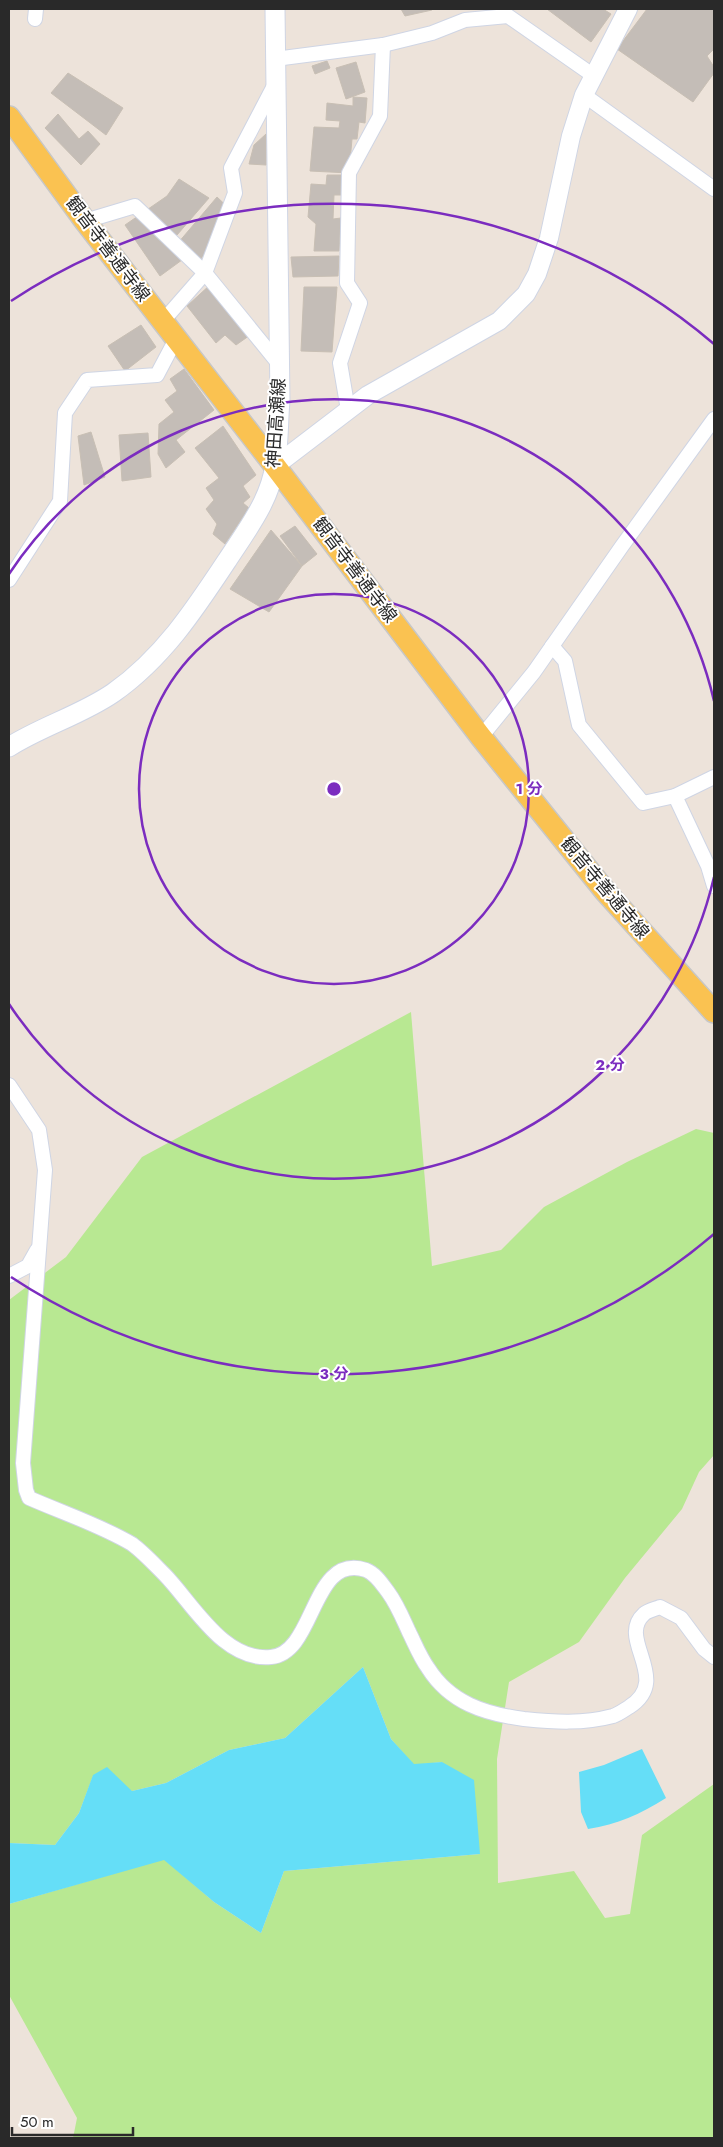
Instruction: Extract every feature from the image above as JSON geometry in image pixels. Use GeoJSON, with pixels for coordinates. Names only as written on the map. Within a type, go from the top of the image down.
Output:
{"type":"FeatureCollection","features":[{"type":"Feature","properties":{"kind":"main road","name":"神田高瀬線"},"geometry":{"type":"LineString","coordinates":[[9,747],[112,694],[144,670],[173,638],[197,606],[258,513],[275,466],[280,400],[274,9]]}},
{"type":"Feature","properties":{"kind":"main road","name":"観音寺善通寺線"},"geometry":{"type":"LineString","coordinates":[[9,117],[85,221],[275,466],[481,737],[605,891],[714,1012]]}},
{"type":"Feature","properties":{"kind":"street"},"geometry":{"type":"LineString","coordinates":[[275,466],[368,396],[498,321],[526,294],[537,274],[549,238],[571,136],[584,95],[628,9]]}},
{"type":"Feature","properties":{"kind":"street"},"geometry":{"type":"LineString","coordinates":[[275,59],[383,45],[432,32],[465,20],[508,16],[594,76]]}},
{"type":"Feature","properties":{"kind":"street"},"geometry":{"type":"LineString","coordinates":[[348,410],[340,363],[360,303],[347,282],[349,173],[380,116],[383,45]]}},
{"type":"Feature","properties":{"kind":"street"},"geometry":{"type":"LineString","coordinates":[[163,321],[205,273],[235,193],[231,168],[275,84]]}},
{"type":"Feature","properties":{"kind":"street"},"geometry":{"type":"LineString","coordinates":[[584,95],[714,189]]}},
{"type":"Feature","properties":{"kind":"street"},"geometry":{"type":"LineString","coordinates":[[85,221],[135,206],[205,273],[279,364]]}},
{"type":"Feature","properties":{"kind":"street"},"geometry":{"type":"LineString","coordinates":[[9,580],[60,501],[65,413],[87,380],[157,375],[176,340]]}},
{"type":"Feature","properties":{"kind":"street"},"geometry":{"type":"LineString","coordinates":[[481,737],[534,672],[714,419]]}},
{"type":"Feature","properties":{"kind":"street"},"geometry":{"type":"LineString","coordinates":[[552,646],[565,661],[579,725],[642,803],[675,796],[714,777]]}},
{"type":"Feature","properties":{"kind":"street"},"geometry":{"type":"LineString","coordinates":[[675,796],[708,866],[714,886]]}},
{"type":"Feature","properties":{"kind":"street"},"geometry":{"type":"LineString","coordinates":[[9,1085],[39,1130],[45,1170],[23,1463],[26,1490],[29,1498],[134,1545],[165,1575],[219,1636],[234,1650],[248,1655],[272,1657],[283,1653],[300,1637],[316,1599],[332,1578],[343,1570],[367,1571],[378,1579],[392,1598],[427,1668],[446,1691],[473,1708],[505,1716],[562,1723],[596,1720],[616,1715],[637,1702],[644,1694],[648,1680],[637,1642],[637,1623],[644,1613],[660,1607],[681,1618],[704,1649],[714,1657]]}},
{"type":"Feature","properties":{"kind":"street"},"geometry":{"type":"LineString","coordinates":[[9,1276],[28,1266],[38,1248]]}},
{"type":"Feature","properties":{"kind":"green space"},"geometry":{"type":"Polygon","coordinates":[[[411,1012],[432,1266],[501,1250],[544,1207],[627,1162],[696,1129],[714,1133],[714,1455],[699,1472],[682,1509],[625,1578],[579,1642],[509,1682],[497,1759],[498,1883],[574,1871],[605,1918],[630,1914],[642,1835],[714,1784],[714,2138],[73,2138],[77,2118],[9,1995],[9,1904],[164,1859],[214,1902],[261,1933],[284,1871],[480,1854],[442,1762],[414,1765],[391,1739],[363,1667],[285,1738],[229,1750],[166,1783],[132,1791],[93,1776],[79,1813],[55,1845],[9,1843],[9,1300],[66,1257],[142,1157],[411,1012]]]}},
{"type":"Feature","properties":{"kind":"water"},"geometry":{"type":"Polygon","coordinates":[[[363,1667],[391,1739],[414,1764],[442,1762],[474,1780],[480,1854],[284,1871],[261,1933],[214,1902],[164,1860],[9,1904],[9,1843],[55,1845],[79,1813],[93,1775],[107,1767],[132,1791],[166,1783],[229,1750],[285,1738],[363,1667]]]}},
{"type":"Feature","properties":{"kind":"water"},"geometry":{"type":"Polygon","coordinates":[[[642,1749],[666,1798],[628,1818],[588,1829],[581,1812],[579,1772],[604,1765],[642,1749]]]}},
{"type":"Feature","properties":{"kind":"building"},"geometry":{"type":"Polygon","coordinates":[[[401,9],[431,9],[432,10],[405,16],[401,9]]]}},
{"type":"Feature","properties":{"kind":"building"},"geometry":{"type":"Polygon","coordinates":[[[547,9],[603,9],[611,14],[591,42],[547,9]]]}},
{"type":"Feature","properties":{"kind":"building"},"geometry":{"type":"Polygon","coordinates":[[[647,9],[714,9],[714,49],[707,56],[714,67],[714,73],[693,102],[617,49],[647,9]]]}},
{"type":"Feature","properties":{"kind":"building"},"geometry":{"type":"Polygon","coordinates":[[[327,61],[330,68],[315,74],[312,66],[327,61]]]}},
{"type":"Feature","properties":{"kind":"building"},"geometry":{"type":"Polygon","coordinates":[[[356,62],[365,92],[346,99],[336,68],[356,62]]]}},
{"type":"Feature","properties":{"kind":"building"},"geometry":{"type":"Polygon","coordinates":[[[68,73],[123,108],[106,135],[51,93],[68,73]]]}},
{"type":"Feature","properties":{"kind":"building"},"geometry":{"type":"Polygon","coordinates":[[[353,97],[367,98],[365,123],[359,122],[357,139],[352,139],[349,173],[310,171],[314,127],[339,128],[340,121],[326,120],[327,103],[353,106],[353,97]]]}},
{"type":"Feature","properties":{"kind":"building"},"geometry":{"type":"Polygon","coordinates":[[[58,114],[79,139],[88,131],[100,144],[81,165],[45,128],[58,114]]]}},
{"type":"Feature","properties":{"kind":"building"},"geometry":{"type":"Polygon","coordinates":[[[266,134],[266,165],[249,164],[254,145],[266,134]]]}},
{"type":"Feature","properties":{"kind":"building"},"geometry":{"type":"Polygon","coordinates":[[[327,175],[345,175],[344,195],[334,195],[333,219],[341,218],[339,251],[314,251],[316,224],[308,217],[311,184],[326,185],[327,175]]]}},
{"type":"Feature","properties":{"kind":"building"},"geometry":{"type":"Polygon","coordinates":[[[179,179],[209,198],[177,235],[169,236],[186,257],[160,276],[125,225],[167,196],[179,179]]]}},
{"type":"Feature","properties":{"kind":"building"},"geometry":{"type":"Polygon","coordinates":[[[217,197],[235,214],[200,260],[178,243],[217,197]]]}},
{"type":"Feature","properties":{"kind":"building"},"geometry":{"type":"Polygon","coordinates":[[[339,256],[338,276],[293,277],[291,257],[339,256]]]}},
{"type":"Feature","properties":{"kind":"building"},"geometry":{"type":"Polygon","coordinates":[[[211,284],[253,333],[236,345],[225,335],[216,343],[187,306],[211,284]]]}},
{"type":"Feature","properties":{"kind":"building"},"geometry":{"type":"Polygon","coordinates":[[[304,287],[337,287],[332,352],[301,351],[304,287]]]}},
{"type":"Feature","properties":{"kind":"building"},"geometry":{"type":"Polygon","coordinates":[[[141,325],[156,347],[125,371],[108,346],[141,325]]]}},
{"type":"Feature","properties":{"kind":"building"},"geometry":{"type":"Polygon","coordinates":[[[184,369],[214,410],[176,440],[185,452],[166,468],[158,454],[159,424],[174,412],[165,400],[177,391],[170,379],[184,369]]]}},
{"type":"Feature","properties":{"kind":"building"},"geometry":{"type":"Polygon","coordinates":[[[223,426],[256,475],[243,486],[250,497],[243,503],[249,508],[225,544],[213,534],[217,524],[206,509],[214,500],[206,488],[219,478],[195,448],[223,426]]]}},
{"type":"Feature","properties":{"kind":"building"},"geometry":{"type":"Polygon","coordinates":[[[91,432],[105,477],[84,485],[78,436],[91,432]]]}},
{"type":"Feature","properties":{"kind":"building"},"geometry":{"type":"Polygon","coordinates":[[[148,433],[151,477],[122,481],[119,435],[148,433]]]}},
{"type":"Feature","properties":{"kind":"building"},"geometry":{"type":"Polygon","coordinates":[[[295,526],[317,554],[302,566],[280,536],[295,526]]]}},
{"type":"Feature","properties":{"kind":"building"},"geometry":{"type":"Polygon","coordinates":[[[271,530],[302,566],[269,612],[230,589],[271,530]]]}}]}
